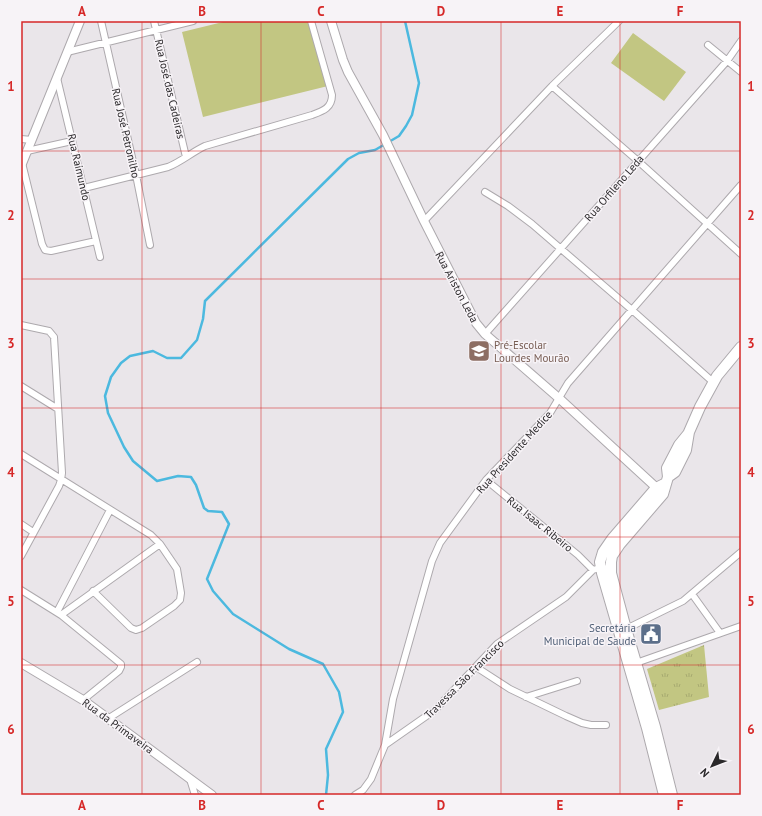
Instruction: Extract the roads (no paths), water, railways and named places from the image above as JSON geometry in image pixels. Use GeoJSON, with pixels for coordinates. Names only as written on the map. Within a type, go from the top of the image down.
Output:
{"type":"FeatureCollection","features":[{"type":"Feature","properties":{"kind":"main road"},"geometry":{"type":"LineString","coordinates":[[601,566],[612,556],[674,472],[686,450],[689,432],[713,382],[741,347]]}},
{"type":"Feature","properties":{"kind":"main road"},"geometry":{"type":"LineString","coordinates":[[601,566],[626,629],[655,727],[664,795]]}},
{"type":"Feature","properties":{"kind":"main road"},"geometry":{"type":"LineString","coordinates":[[601,566],[658,757],[672,795]]}},
{"type":"Feature","properties":{"kind":"street"},"geometry":{"type":"LineString","coordinates":[[80,21],[22,164],[42,244],[45,250],[51,251],[96,241]]}},
{"type":"Feature","properties":{"kind":"street","name":"Rua José Petronilho"},"geometry":{"type":"LineString","coordinates":[[101,21],[136,175],[150,245]]}},
{"type":"Feature","properties":{"kind":"street","name":"Rua José das Cadeiras"},"geometry":{"type":"LineString","coordinates":[[154,21],[186,157]]}},
{"type":"Feature","properties":{"kind":"street"},"geometry":{"type":"LineString","coordinates":[[68,52],[193,21]]}},
{"type":"Feature","properties":{"kind":"street"},"geometry":{"type":"LineString","coordinates":[[84,188],[168,167],[205,146],[326,110],[331,103],[332,95],[311,21]]}},
{"type":"Feature","properties":{"kind":"street","name":"Rua Ariston Leda"},"geometry":{"type":"LineString","coordinates":[[331,21],[348,72],[393,155],[424,222],[476,323],[485,334],[559,398],[660,491]]}},
{"type":"Feature","properties":{"kind":"street"},"geometry":{"type":"LineString","coordinates":[[424,222],[552,86],[619,21]]}},
{"type":"Feature","properties":{"kind":"street","name":"Rua Orfileno Leda"},"geometry":{"type":"LineString","coordinates":[[485,334],[727,61],[741,41]]}},
{"type":"Feature","properties":{"kind":"street"},"geometry":{"type":"LineString","coordinates":[[708,45],[741,72]]}},
{"type":"Feature","properties":{"kind":"street","name":"Rua Raimundo"},"geometry":{"type":"LineString","coordinates":[[57,78],[100,257]]}},
{"type":"Feature","properties":{"kind":"street"},"geometry":{"type":"LineString","coordinates":[[552,86],[708,223],[741,254]]}},
{"type":"Feature","properties":{"kind":"street"},"geometry":{"type":"LineString","coordinates":[[21,139],[32,140]]}},
{"type":"Feature","properties":{"kind":"street"},"geometry":{"type":"LineString","coordinates":[[27,151],[72,140]]}},
{"type":"Feature","properties":{"kind":"street","name":"Rua Presidente Medice"},"geometry":{"type":"LineString","coordinates":[[385,745],[393,699],[432,561],[440,543],[486,480],[550,412],[568,383],[741,185]]}},
{"type":"Feature","properties":{"kind":"street"},"geometry":{"type":"LineString","coordinates":[[485,192],[520,215],[632,310],[713,382]]}},
{"type":"Feature","properties":{"kind":"street"},"geometry":{"type":"LineString","coordinates":[[21,325],[49,331],[54,337],[61,480],[21,556]]}},
{"type":"Feature","properties":{"kind":"street"},"geometry":{"type":"LineString","coordinates":[[21,386],[58,409]]}},
{"type":"Feature","properties":{"kind":"street"},"geometry":{"type":"LineString","coordinates":[[21,454],[147,532],[160,544],[179,572],[181,597],[174,606],[142,628],[133,629],[93,591]]}},
{"type":"Feature","properties":{"kind":"street","name":"Rua Isaac Ribeiro"},"geometry":{"type":"LineString","coordinates":[[486,480],[578,555],[601,566]]}},
{"type":"Feature","properties":{"kind":"street"},"geometry":{"type":"LineString","coordinates":[[59,613],[110,510]]}},
{"type":"Feature","properties":{"kind":"street"},"geometry":{"type":"LineString","coordinates":[[21,524],[33,532]]}},
{"type":"Feature","properties":{"kind":"street"},"geometry":{"type":"LineString","coordinates":[[59,613],[160,544]]}},
{"type":"Feature","properties":{"kind":"street"},"geometry":{"type":"LineString","coordinates":[[626,629],[678,604],[741,552]]}},
{"type":"Feature","properties":{"kind":"street","name":"Travessa São Francisco"},"geometry":{"type":"LineString","coordinates":[[385,745],[435,710],[497,644],[566,597],[601,566]]}},
{"type":"Feature","properties":{"kind":"street"},"geometry":{"type":"LineString","coordinates":[[21,590],[59,613],[121,664],[119,671],[84,700]]}},
{"type":"Feature","properties":{"kind":"street"},"geometry":{"type":"LineString","coordinates":[[692,594],[720,633]]}},
{"type":"Feature","properties":{"kind":"street"},"geometry":{"type":"LineString","coordinates":[[636,663],[741,626]]}},
{"type":"Feature","properties":{"kind":"street"},"geometry":{"type":"LineString","coordinates":[[109,718],[197,662]]}},
{"type":"Feature","properties":{"kind":"street","name":"Rua da Primaveira"},"geometry":{"type":"LineString","coordinates":[[21,663],[84,700],[212,795]]}},
{"type":"Feature","properties":{"kind":"street"},"geometry":{"type":"LineString","coordinates":[[476,667],[502,685],[574,720],[591,725],[606,725]]}},
{"type":"Feature","properties":{"kind":"street"},"geometry":{"type":"LineString","coordinates":[[526,697],[577,681]]}},
{"type":"Feature","properties":{"kind":"street"},"geometry":{"type":"LineString","coordinates":[[355,795],[363,790],[371,779],[385,745]]}},
{"type":"Feature","properties":{"kind":"street"},"geometry":{"type":"LineString","coordinates":[[190,779],[195,795]]}},
{"type":"Feature","properties":{"kind":"waterway"},"geometry":{"type":"LineString","coordinates":[[326,795],[328,775],[326,749],[343,712],[339,692],[323,664],[289,649],[233,614],[213,591],[207,579],[229,524],[222,512],[208,511],[204,508],[196,485],[191,477],[178,476],[157,481],[133,461],[124,447],[108,413],[105,396],[111,377],[121,363],[130,356],[153,351],[167,358],[181,358],[197,340],[203,319],[205,301],[348,159],[359,153],[375,150],[399,136],[412,115],[419,83],[405,21]]}},
{"type":"Feature","properties":{"kind":"place","name":"Pré-Escolar Lourdes Mourão"},"geometry":{"type":"Point","coordinates":[479,351]}},
{"type":"Feature","properties":{"kind":"place","name":"Secretária Municipal de Saude"},"geometry":{"type":"Point","coordinates":[651,634]}}]}
